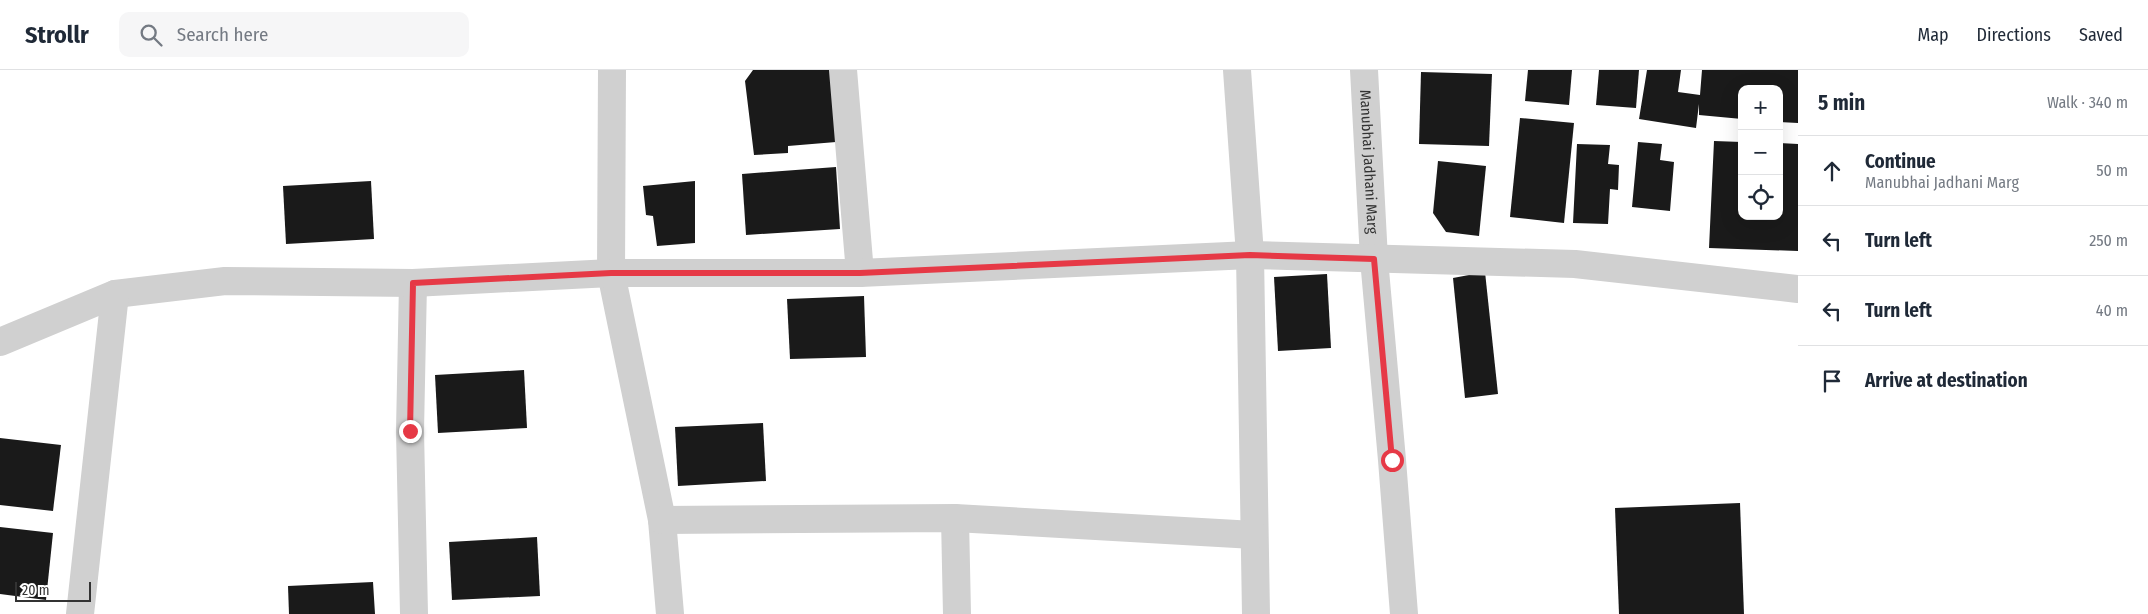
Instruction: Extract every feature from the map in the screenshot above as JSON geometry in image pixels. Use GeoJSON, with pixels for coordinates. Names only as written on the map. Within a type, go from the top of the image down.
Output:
{"type":"FeatureCollection","features":[{"type":"Feature","properties":{"kind":"street"},"geometry":{"type":"LineString","coordinates":[[612,70],[611,273],[662,520],[670,614]]}},
{"type":"Feature","properties":{"kind":"street"},"geometry":{"type":"LineString","coordinates":[[843,70],[860,273]]}},
{"type":"Feature","properties":{"kind":"street"},"geometry":{"type":"LineString","coordinates":[[1236,70],[1250,255],[1256,614]]}},
{"type":"Feature","properties":{"kind":"street","name":"Manubhai Jadhani Marg"},"geometry":{"type":"LineString","coordinates":[[1364,70],[1374,259],[1404,614]]}},
{"type":"Feature","properties":{"kind":"street"},"geometry":{"type":"LineString","coordinates":[[0,342],[115,294],[226,281],[413,283],[611,273],[860,273],[1250,255],[1575,264],[1798,289]]}},
{"type":"Feature","properties":{"kind":"street"},"geometry":{"type":"LineString","coordinates":[[413,283],[410,431],[414,614]]}},
{"type":"Feature","properties":{"kind":"street"},"geometry":{"type":"LineString","coordinates":[[80,614],[115,294]]}},
{"type":"Feature","properties":{"kind":"street"},"geometry":{"type":"LineString","coordinates":[[662,520],[955,518],[1254,535]]}},
{"type":"Feature","properties":{"kind":"street"},"geometry":{"type":"LineString","coordinates":[[955,518],[957,614]]}},
{"type":"Feature","properties":{"kind":"building"},"geometry":{"type":"Polygon","coordinates":[[[753,70],[830,70],[836,142],[788,146],[788,153],[754,155],[745,81],[753,70]]]}},
{"type":"Feature","properties":{"kind":"building"},"geometry":{"type":"Polygon","coordinates":[[[1528,70],[1572,70],[1569,105],[1525,101],[1528,70]]]}},
{"type":"Feature","properties":{"kind":"building"},"geometry":{"type":"Polygon","coordinates":[[[1599,70],[1639,70],[1636,108],[1596,105],[1599,70]]]}},
{"type":"Feature","properties":{"kind":"building"},"geometry":{"type":"Polygon","coordinates":[[[1647,70],[1681,70],[1678,92],[1700,95],[1702,70],[1798,70],[1798,123],[1783,122],[1783,85],[1738,85],[1738,119],[1699,115],[1699,104],[1696,128],[1639,119],[1647,70]]]}},
{"type":"Feature","properties":{"kind":"building"},"geometry":{"type":"Polygon","coordinates":[[[1421,72],[1492,74],[1489,146],[1419,144],[1421,72]]]}},
{"type":"Feature","properties":{"kind":"building"},"geometry":{"type":"Polygon","coordinates":[[[1520,118],[1574,123],[1564,223],[1510,217],[1520,118]]]}},
{"type":"Feature","properties":{"kind":"building"},"geometry":{"type":"Polygon","coordinates":[[[1714,141],[1738,142],[1738,220],[1783,220],[1783,143],[1798,144],[1798,251],[1709,248],[1714,141]]]}},
{"type":"Feature","properties":{"kind":"building"},"geometry":{"type":"Polygon","coordinates":[[[1638,142],[1662,144],[1660,160],[1674,162],[1670,211],[1632,207],[1638,142]]]}},
{"type":"Feature","properties":{"kind":"building"},"geometry":{"type":"Polygon","coordinates":[[[1577,144],[1610,145],[1608,164],[1619,165],[1618,190],[1610,189],[1608,224],[1573,223],[1577,144]]]}},
{"type":"Feature","properties":{"kind":"building"},"geometry":{"type":"Polygon","coordinates":[[[1438,161],[1486,166],[1479,236],[1446,232],[1433,213],[1438,161]]]}},
{"type":"Feature","properties":{"kind":"building"},"geometry":{"type":"Polygon","coordinates":[[[836,167],[840,229],[746,235],[742,174],[836,167]]]}},
{"type":"Feature","properties":{"kind":"building"},"geometry":{"type":"Polygon","coordinates":[[[371,181],[374,239],[286,244],[283,186],[371,181]]]}},
{"type":"Feature","properties":{"kind":"building"},"geometry":{"type":"Polygon","coordinates":[[[695,181],[695,243],[657,246],[653,216],[646,215],[643,186],[695,181]]]}},
{"type":"Feature","properties":{"kind":"building"},"geometry":{"type":"Polygon","coordinates":[[[1485,272],[1498,394],[1465,398],[1453,278],[1485,272]]]}},
{"type":"Feature","properties":{"kind":"building"},"geometry":{"type":"Polygon","coordinates":[[[1327,274],[1331,348],[1278,351],[1274,277],[1327,274]]]}},
{"type":"Feature","properties":{"kind":"building"},"geometry":{"type":"Polygon","coordinates":[[[864,296],[866,357],[790,359],[787,299],[864,296]]]}},
{"type":"Feature","properties":{"kind":"building"},"geometry":{"type":"Polygon","coordinates":[[[524,370],[527,428],[438,433],[435,375],[524,370]]]}},
{"type":"Feature","properties":{"kind":"building"},"geometry":{"type":"Polygon","coordinates":[[[763,423],[766,481],[678,486],[675,427],[763,423]]]}},
{"type":"Feature","properties":{"kind":"building"},"geometry":{"type":"Polygon","coordinates":[[[0,438],[61,445],[53,511],[0,505],[0,438]]]}},
{"type":"Feature","properties":{"kind":"building"},"geometry":{"type":"Polygon","coordinates":[[[1740,503],[1744,614],[1619,614],[1615,508],[1740,503]]]}},
{"type":"Feature","properties":{"kind":"building"},"geometry":{"type":"Polygon","coordinates":[[[0,527],[53,533],[46,600],[0,594],[0,527]]]}},
{"type":"Feature","properties":{"kind":"building"},"geometry":{"type":"Polygon","coordinates":[[[537,537],[540,596],[452,600],[449,542],[537,537]]]}},
{"type":"Feature","properties":{"kind":"building"},"geometry":{"type":"Polygon","coordinates":[[[373,582],[375,614],[289,614],[288,586],[373,582]]]}},
{"type":"Feature","properties":{"kind":"route"},"geometry":{"type":"LineString","coordinates":[[410,431],[413,283],[611,273],[860,273],[1250,255],[1374,259],[1392,460]]}}]}
